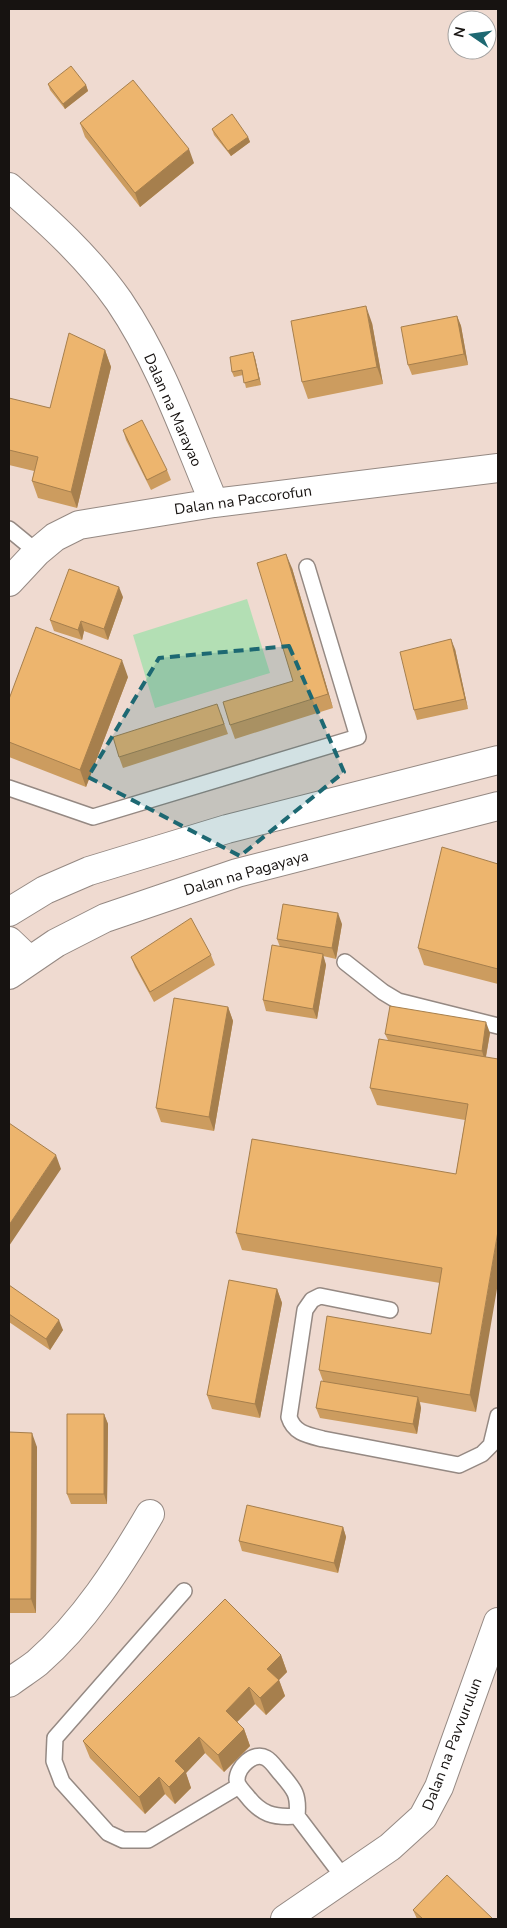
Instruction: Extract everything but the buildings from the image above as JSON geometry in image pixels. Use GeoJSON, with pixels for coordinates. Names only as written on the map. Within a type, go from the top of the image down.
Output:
{"type":"FeatureCollection","features":[{"type":"Feature","properties":{"kind":"street","name":"Dalan na Marayao"},"geometry":{"type":"LineString","coordinates":[[9,187],[73,245],[119,301],[160,371],[214,503]]}},
{"type":"Feature","properties":{"kind":"street","name":"Dalan na Paccorofun"},"geometry":{"type":"LineString","coordinates":[[9,582],[36,552],[54,537],[79,525],[214,503],[498,468]]}},
{"type":"Feature","properties":{"kind":"street"},"geometry":{"type":"LineString","coordinates":[[9,912],[45,890],[89,871],[226,829],[498,760]]}},
{"type":"Feature","properties":{"kind":"street","name":"Dalan na Pagayaya"},"geometry":{"type":"LineString","coordinates":[[19,968],[56,943],[105,918],[237,873],[498,806]]}},
{"type":"Feature","properties":{"kind":"street"},"geometry":{"type":"LineString","coordinates":[[9,888],[45,890]]}},
{"type":"Feature","properties":{"kind":"street"},"geometry":{"type":"LineString","coordinates":[[9,941],[19,968]]}},
{"type":"Feature","properties":{"kind":"street"},"geometry":{"type":"LineString","coordinates":[[9,1683],[37,1663],[74,1626],[120,1564],[150,1514]]}},
{"type":"Feature","properties":{"kind":"street","name":"Dalan na Pavvurulun"},"geometry":{"type":"LineString","coordinates":[[285,1919],[390,1847],[423,1817],[439,1787],[497,1628]]}},
{"type":"Feature","properties":{"kind":"lane"},"geometry":{"type":"LineString","coordinates":[[9,529],[36,552]]}},
{"type":"Feature","properties":{"kind":"lane"},"geometry":{"type":"LineString","coordinates":[[9,788],[93,817],[358,737],[307,567]]}},
{"type":"Feature","properties":{"kind":"lane"},"geometry":{"type":"LineString","coordinates":[[344,962],[398,1001],[498,1026]]}},
{"type":"Feature","properties":{"kind":"lane"},"geometry":{"type":"LineString","coordinates":[[390,1310],[320,1296],[312,1300],[305,1310],[289,1416],[296,1430],[323,1439],[459,1465],[482,1454],[491,1445],[498,1416]]}},
{"type":"Feature","properties":{"kind":"lane"},"geometry":{"type":"LineString","coordinates":[[184,1591],[55,1738],[54,1760],[62,1782],[108,1833],[124,1840],[148,1840],[239,1786]]}},
{"type":"Feature","properties":{"kind":"lane"},"geometry":{"type":"LineString","coordinates":[[297,1816],[276,1816],[257,1808],[239,1786],[238,1773],[249,1760],[260,1756],[267,1758],[294,1788],[298,1798],[297,1816],[344,1878]]}},
{"type":"Feature","properties":{"kind":"highlighted area"},"geometry":{"type":"Polygon","coordinates":[[[289,646],[344,772],[240,856],[88,777],[159,658],[289,646]]]}},
{"type":"Feature","properties":{"kind":"shaded area"},"geometry":{"type":"Polygon","coordinates":[[[9,9],[498,9],[498,1919],[9,1919],[9,9]]]}},
{"type":"Feature","properties":{"kind":"green space"},"geometry":{"type":"Polygon","coordinates":[[[247,599],[270,673],[155,708],[133,635],[247,599]]]}}]}
